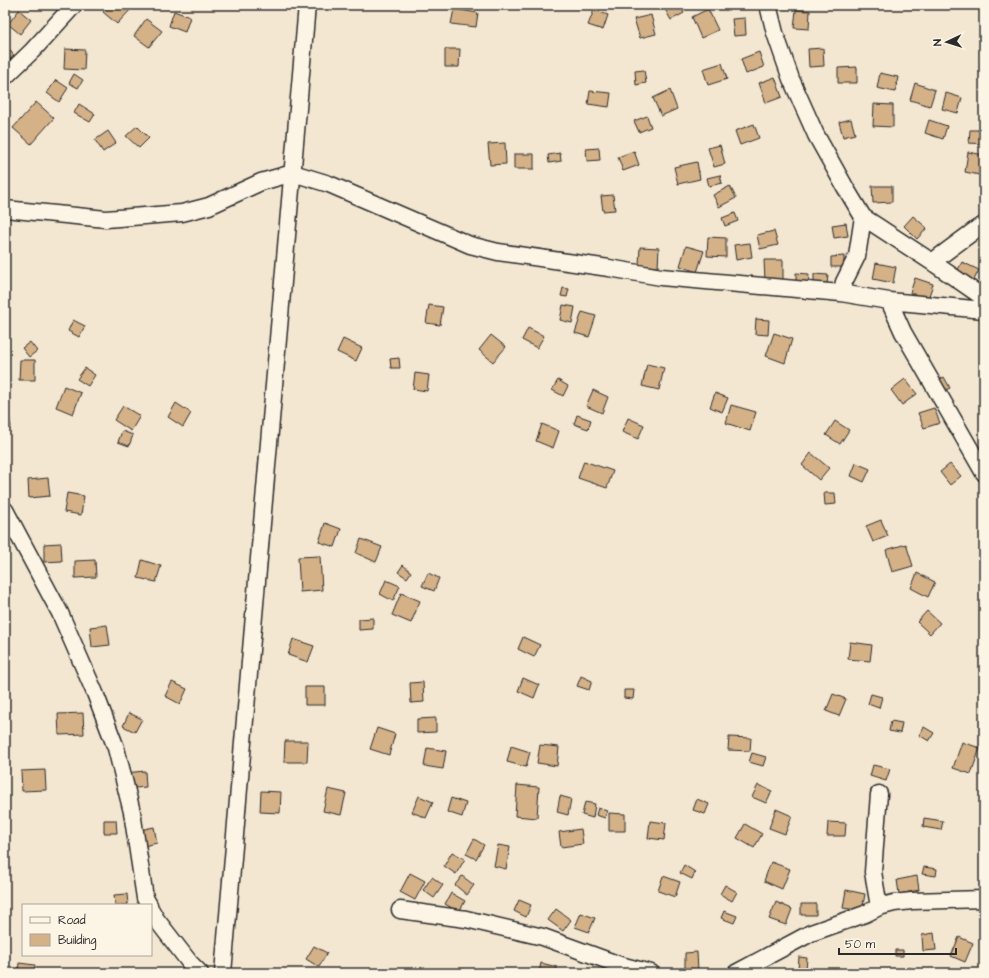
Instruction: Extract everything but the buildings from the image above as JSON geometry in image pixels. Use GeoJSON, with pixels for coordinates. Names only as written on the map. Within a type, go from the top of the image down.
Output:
{"type":"FeatureCollection","features":[{"type":"Feature","properties":{"kind":"street"},"geometry":{"type":"LineString","coordinates":[[5,77],[33,50],[74,5]]}},
{"type":"Feature","properties":{"kind":"street"},"geometry":{"type":"LineString","coordinates":[[223,973],[307,5]]}},
{"type":"Feature","properties":{"kind":"street"},"geometry":{"type":"LineString","coordinates":[[768,5],[775,33],[791,79],[816,135],[863,217],[984,298]]}},
{"type":"Feature","properties":{"kind":"street"},"geometry":{"type":"LineString","coordinates":[[5,209],[106,219],[182,213],[209,206],[261,182],[293,173],[329,184],[470,245],[498,252],[661,277],[841,293],[889,301],[984,310]]}},
{"type":"Feature","properties":{"kind":"street"},"geometry":{"type":"LineString","coordinates":[[841,293],[844,282],[857,256],[863,217]]}},
{"type":"Feature","properties":{"kind":"street"},"geometry":{"type":"LineString","coordinates":[[932,262],[984,225]]}},
{"type":"Feature","properties":{"kind":"street"},"geometry":{"type":"LineString","coordinates":[[889,301],[903,332],[984,473]]}},
{"type":"Feature","properties":{"kind":"street"},"geometry":{"type":"LineString","coordinates":[[5,510],[60,613],[95,693],[116,748],[132,812],[145,898],[148,904]]}},
{"type":"Feature","properties":{"kind":"street"},"geometry":{"type":"LineString","coordinates":[[879,794],[873,872],[879,907]]}},
{"type":"Feature","properties":{"kind":"street"},"geometry":{"type":"LineString","coordinates":[[736,973],[811,933],[865,914],[879,907],[894,903],[912,901],[984,899]]}},
{"type":"Feature","properties":{"kind":"street"},"geometry":{"type":"LineString","coordinates":[[400,910],[466,920],[543,937],[620,965],[651,973]]}},
{"type":"Feature","properties":{"kind":"street"},"geometry":{"type":"LineString","coordinates":[[152,912],[190,963],[200,973]]}}]}
